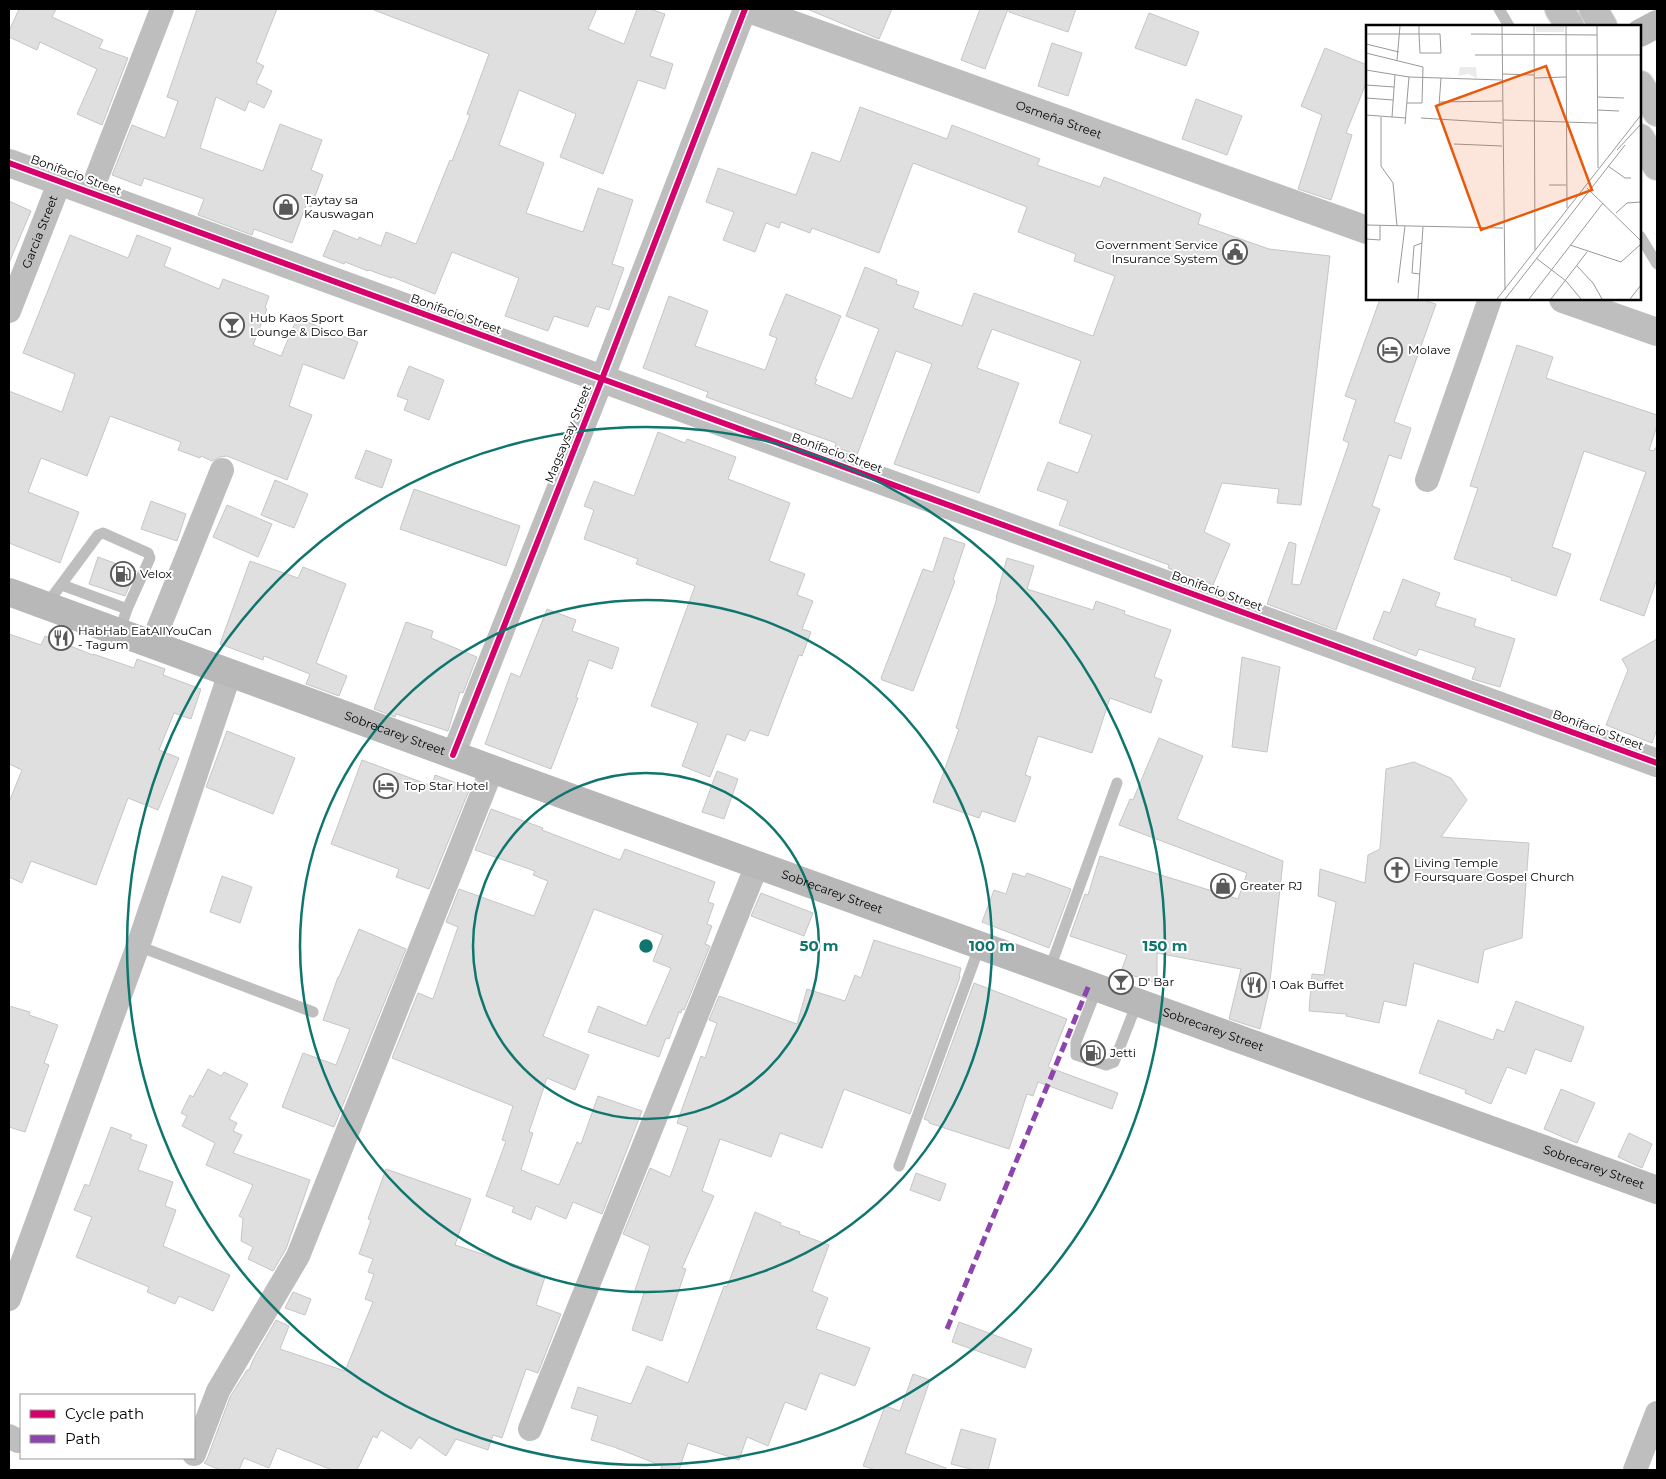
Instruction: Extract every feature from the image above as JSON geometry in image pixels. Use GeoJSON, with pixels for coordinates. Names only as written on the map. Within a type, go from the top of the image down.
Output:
{"type":"FeatureCollection","features":[{"type":"Feature","properties":{"kind":"main road","name":"Osmeña Street"},"geometry":{"type":"LineString","coordinates":[[749,9],[1366,230]]}},
{"type":"Feature","properties":{"kind":"main road"},"geometry":{"type":"LineString","coordinates":[[1559,9],[1569,25]]}},
{"type":"Feature","properties":{"kind":"main road"},"geometry":{"type":"LineString","coordinates":[[1593,9],[1603,25]]}},
{"type":"Feature","properties":{"kind":"main road"},"geometry":{"type":"LineString","coordinates":[[1641,32],[1657,24]]}},
{"type":"Feature","properties":{"kind":"main road"},"geometry":{"type":"LineString","coordinates":[[1641,86],[1657,112]]}},
{"type":"Feature","properties":{"kind":"main road"},"geometry":{"type":"LineString","coordinates":[[1641,140],[1657,166]]}},
{"type":"Feature","properties":{"kind":"main road","name":"Bonifacio Street"},"geometry":{"type":"LineString","coordinates":[[9,163],[1657,763]]}},
{"type":"Feature","properties":{"kind":"main road"},"geometry":{"type":"LineString","coordinates":[[1566,300],[1657,332]]}},
{"type":"Feature","properties":{"kind":"main road","name":"Sobrecarey Street"},"geometry":{"type":"LineString","coordinates":[[9,592],[54,595],[124,621],[152,644],[230,673],[1657,1190]]}},
{"type":"Feature","properties":{"kind":"street"},"geometry":{"type":"LineString","coordinates":[[91,192],[162,9]]}},
{"type":"Feature","properties":{"kind":"street","name":"Magsaysay Street"},"geometry":{"type":"LineString","coordinates":[[453,755],[602,380],[745,9]]}},
{"type":"Feature","properties":{"kind":"street"},"geometry":{"type":"LineString","coordinates":[[1648,9],[1657,24]]}},
{"type":"Feature","properties":{"kind":"street","name":"Garcia Street"},"geometry":{"type":"LineString","coordinates":[[9,311],[60,180]]}},
{"type":"Feature","properties":{"kind":"street"},"geometry":{"type":"LineString","coordinates":[[1427,480],[1490,300]]}},
{"type":"Feature","properties":{"kind":"street"},"geometry":{"type":"LineString","coordinates":[[152,644],[222,470]]}},
{"type":"Feature","properties":{"kind":"street"},"geometry":{"type":"LineString","coordinates":[[9,1299],[138,946],[230,673]]}},
{"type":"Feature","properties":{"kind":"street"},"geometry":{"type":"LineString","coordinates":[[195,1451],[218,1391],[298,1256],[492,769]]}},
{"type":"Feature","properties":{"kind":"street"},"geometry":{"type":"LineString","coordinates":[[530,1429],[757,865]]}},
{"type":"Feature","properties":{"kind":"street"},"geometry":{"type":"LineString","coordinates":[[1635,1470],[1657,1413]]}},
{"type":"Feature","properties":{"kind":"lane"},"geometry":{"type":"LineString","coordinates":[[1498,9],[1508,25]]}},
{"type":"Feature","properties":{"kind":"lane"},"geometry":{"type":"LineString","coordinates":[[1641,238],[1657,264]]}},
{"type":"Feature","properties":{"kind":"lane"},"geometry":{"type":"LineString","coordinates":[[54,595],[98,535],[103,534],[150,556],[124,621]]}},
{"type":"Feature","properties":{"kind":"lane"},"geometry":{"type":"LineString","coordinates":[[1049,971],[1117,782]]}},
{"type":"Feature","properties":{"kind":"lane"},"geometry":{"type":"LineString","coordinates":[[899,1166],[980,945]]}},
{"type":"Feature","properties":{"kind":"lane"},"geometry":{"type":"LineString","coordinates":[[138,946],[313,1012]]}},
{"type":"Feature","properties":{"kind":"lane"},"geometry":{"type":"LineString","coordinates":[[1097,988],[1076,1042],[1076,1055],[1106,1065],[1114,1062],[1138,1003]]}},
{"type":"Feature","properties":{"kind":"building"},"geometry":{"type":"Polygon","coordinates":[[[19,9],[56,9],[52,17],[103,40],[99,48],[128,58],[102,125],[77,114],[97,69],[40,42],[37,50],[9,37],[9,31],[19,9]]]}},
{"type":"Feature","properties":{"kind":"building"},"geometry":{"type":"Polygon","coordinates":[[[197,9],[277,9],[256,62],[264,66],[256,83],[272,91],[264,108],[249,101],[245,111],[216,97],[200,148],[263,171],[280,124],[322,140],[311,170],[323,175],[311,207],[306,205],[292,243],[254,229],[252,235],[198,215],[204,199],[144,178],[141,186],[112,175],[132,125],[165,138],[178,101],[167,97],[197,9]]]}},
{"type":"Feature","properties":{"kind":"building"},"geometry":{"type":"Polygon","coordinates":[[[374,9],[597,9],[588,29],[624,44],[637,9],[650,9],[665,14],[650,56],[673,64],[665,89],[638,80],[603,174],[560,157],[576,114],[519,90],[499,145],[544,163],[526,213],[583,232],[598,188],[633,200],[612,264],[624,268],[609,310],[596,306],[588,327],[554,316],[548,331],[505,316],[519,278],[452,252],[435,294],[392,277],[368,271],[345,262],[344,264],[323,256],[334,230],[358,240],[359,237],[381,246],[386,232],[416,244],[470,115],[467,114],[489,54],[374,9]]]}},
{"type":"Feature","properties":{"kind":"building"},"geometry":{"type":"Polygon","coordinates":[[[807,9],[892,9],[879,39],[807,9]]]}},
{"type":"Feature","properties":{"kind":"building"},"geometry":{"type":"Polygon","coordinates":[[[980,9],[1008,9],[985,69],[961,60],[980,9]]]}},
{"type":"Feature","properties":{"kind":"building"},"geometry":{"type":"Polygon","coordinates":[[[1009,9],[1076,9],[1068,32],[1009,12],[1009,9]]]}},
{"type":"Feature","properties":{"kind":"building"},"geometry":{"type":"Polygon","coordinates":[[[1149,13],[1199,32],[1186,66],[1135,48],[1149,13]]]}},
{"type":"Feature","properties":{"kind":"building"},"geometry":{"type":"Polygon","coordinates":[[[1052,43],[1082,53],[1068,96],[1038,86],[1052,43]]]}},
{"type":"Feature","properties":{"kind":"building"},"geometry":{"type":"Polygon","coordinates":[[[1325,48],[1366,65],[1366,83],[1346,133],[1352,135],[1331,200],[1298,189],[1322,115],[1301,106],[1325,48]]]}},
{"type":"Feature","properties":{"kind":"building"},"geometry":{"type":"Polygon","coordinates":[[[1196,99],[1242,116],[1227,155],[1182,139],[1196,99]]]}},
{"type":"Feature","properties":{"kind":"building"},"geometry":{"type":"Polygon","coordinates":[[[860,107],[947,139],[952,125],[1040,159],[1037,165],[1100,187],[1104,177],[1201,214],[1198,224],[1269,249],[1330,256],[1301,505],[1277,503],[1279,489],[1222,483],[1204,532],[1230,544],[1213,585],[1168,568],[1169,565],[1059,525],[1068,501],[1037,490],[1048,462],[1078,473],[1092,435],[1059,423],[1081,361],[992,329],[977,368],[1019,383],[979,493],[894,464],[932,364],[896,351],[857,455],[835,447],[836,443],[706,397],[708,392],[643,368],[669,296],[708,311],[695,346],[765,370],[777,338],[769,335],[786,294],[841,316],[815,379],[817,379],[815,384],[852,399],[879,329],[846,316],[865,267],[897,280],[896,284],[919,292],[913,308],[962,326],[974,293],[1093,336],[1115,276],[1074,261],[1076,254],[1018,232],[1027,207],[913,163],[879,253],[812,228],[810,233],[781,222],[779,228],[766,223],[755,252],[723,240],[734,212],[706,202],[718,168],[796,195],[812,152],[840,162],[860,107]]]}},
{"type":"Feature","properties":{"kind":"building"},"geometry":{"type":"Polygon","coordinates":[[[9,201],[31,211],[9,263],[9,201]]]}},
{"type":"Feature","properties":{"kind":"building"},"geometry":{"type":"Polygon","coordinates":[[[70,235],[128,258],[137,235],[171,248],[164,266],[219,289],[223,279],[269,296],[265,308],[267,309],[253,345],[281,356],[297,318],[358,342],[344,379],[303,364],[289,406],[312,415],[287,480],[227,456],[212,461],[201,456],[200,458],[178,450],[181,442],[110,416],[87,476],[41,458],[28,492],[79,512],[60,563],[9,543],[9,391],[62,412],[75,374],[23,353],[70,235]]]}},
{"type":"Feature","properties":{"kind":"building"},"geometry":{"type":"Polygon","coordinates":[[[1380,300],[1423,300],[1436,304],[1394,422],[1411,428],[1401,459],[1389,455],[1372,506],[1380,509],[1336,630],[1267,604],[1289,542],[1296,544],[1292,584],[1300,585],[1349,443],[1343,440],[1356,400],[1345,396],[1380,300]]]}},
{"type":"Feature","properties":{"kind":"building"},"geometry":{"type":"Polygon","coordinates":[[[1517,345],[1553,357],[1546,378],[1657,415],[1657,426],[1649,450],[1654,451],[1657,448],[1657,579],[1644,616],[1600,600],[1646,472],[1584,451],[1552,547],[1571,554],[1556,596],[1511,580],[1512,578],[1454,559],[1478,488],[1470,486],[1517,345]]]}},
{"type":"Feature","properties":{"kind":"building"},"geometry":{"type":"Polygon","coordinates":[[[409,366],[444,380],[429,420],[404,410],[408,400],[397,396],[409,366]]]}},
{"type":"Feature","properties":{"kind":"building"},"geometry":{"type":"Polygon","coordinates":[[[658,432],[685,443],[687,439],[736,457],[728,479],[790,503],[769,561],[805,574],[797,595],[813,601],[802,629],[811,632],[802,656],[799,655],[768,736],[750,730],[745,741],[727,734],[710,777],[682,766],[698,723],[651,706],[695,586],[636,564],[638,559],[584,539],[594,510],[584,506],[594,481],[634,496],[658,432]]]}},
{"type":"Feature","properties":{"kind":"building"},"geometry":{"type":"Polygon","coordinates":[[[366,450],[392,460],[382,488],[355,478],[366,450]]]}},
{"type":"Feature","properties":{"kind":"building"},"geometry":{"type":"Polygon","coordinates":[[[275,480],[308,494],[294,528],[261,515],[275,480]]]}},
{"type":"Feature","properties":{"kind":"building"},"geometry":{"type":"Polygon","coordinates":[[[414,489],[520,526],[506,566],[400,529],[414,489]]]}},
{"type":"Feature","properties":{"kind":"building"},"geometry":{"type":"Polygon","coordinates":[[[151,501],[186,514],[177,541],[141,529],[151,501]]]}},
{"type":"Feature","properties":{"kind":"building"},"geometry":{"type":"Polygon","coordinates":[[[227,505],[272,524],[258,557],[213,537],[227,505]]]}},
{"type":"Feature","properties":{"kind":"building"},"geometry":{"type":"Polygon","coordinates":[[[944,537],[965,544],[953,580],[955,581],[913,691],[881,678],[923,569],[933,572],[944,537]]]}},
{"type":"Feature","properties":{"kind":"building"},"geometry":{"type":"Polygon","coordinates":[[[98,557],[136,571],[125,596],[89,584],[98,557]]]}},
{"type":"Feature","properties":{"kind":"building"},"geometry":{"type":"Polygon","coordinates":[[[1007,558],[1034,566],[1027,589],[1093,610],[1096,601],[1125,611],[1124,614],[1171,630],[1154,677],[1162,680],[1151,713],[1110,698],[1092,753],[1038,736],[1025,775],[1031,777],[1015,822],[982,811],[979,818],[933,802],[959,729],[956,728],[997,598],[1007,558]]]}},
{"type":"Feature","properties":{"kind":"building"},"geometry":{"type":"Polygon","coordinates":[[[250,561],[298,578],[303,567],[346,584],[316,663],[347,676],[339,696],[306,684],[310,674],[264,656],[263,660],[220,644],[250,561]]]}},
{"type":"Feature","properties":{"kind":"building"},"geometry":{"type":"Polygon","coordinates":[[[1403,579],[1440,593],[1435,606],[1476,619],[1474,626],[1515,639],[1500,687],[1472,679],[1476,668],[1419,649],[1416,656],[1373,639],[1384,611],[1390,613],[1403,579]]]}},
{"type":"Feature","properties":{"kind":"building"},"geometry":{"type":"Polygon","coordinates":[[[547,609],[576,620],[572,631],[619,648],[612,669],[589,660],[576,697],[578,698],[551,769],[485,744],[511,673],[520,677],[547,609]]]}},
{"type":"Feature","properties":{"kind":"building"},"geometry":{"type":"Polygon","coordinates":[[[406,622],[433,631],[431,638],[477,657],[463,693],[460,692],[448,731],[396,714],[395,717],[374,709],[406,622]]]}},
{"type":"Feature","properties":{"kind":"building"},"geometry":{"type":"Polygon","coordinates":[[[9,634],[41,645],[45,636],[93,655],[134,668],[137,659],[165,669],[163,675],[201,689],[191,719],[174,713],[159,750],[179,758],[158,810],[128,798],[96,885],[31,861],[22,883],[9,877],[9,802],[22,770],[9,764],[9,634]]]}},
{"type":"Feature","properties":{"kind":"building"},"geometry":{"type":"Polygon","coordinates":[[[1657,639],[1657,729],[1652,743],[1606,725],[1628,670],[1622,659],[1657,639]]]}},
{"type":"Feature","properties":{"kind":"building"},"geometry":{"type":"Polygon","coordinates":[[[1242,657],[1280,667],[1267,752],[1232,747],[1242,657]]]}},
{"type":"Feature","properties":{"kind":"building"},"geometry":{"type":"Polygon","coordinates":[[[227,731],[295,758],[273,814],[206,787],[227,731]]]}},
{"type":"Feature","properties":{"kind":"building"},"geometry":{"type":"Polygon","coordinates":[[[1159,738],[1203,756],[1177,819],[1283,861],[1269,990],[1260,1029],[1229,1019],[1241,969],[1157,953],[1157,983],[1121,972],[1127,955],[1070,936],[1085,894],[1088,895],[1100,856],[1238,899],[1247,873],[1119,825],[1130,799],[1133,800],[1159,738]]]}},
{"type":"Feature","properties":{"kind":"building"},"geometry":{"type":"Polygon","coordinates":[[[362,760],[432,786],[435,775],[470,788],[429,889],[396,877],[399,869],[331,844],[362,760]]]}},
{"type":"Feature","properties":{"kind":"building"},"geometry":{"type":"Polygon","coordinates":[[[1414,762],[1451,778],[1467,800],[1441,837],[1529,843],[1522,938],[1484,950],[1478,983],[1414,963],[1406,1006],[1384,1001],[1379,1023],[1346,1016],[1347,1014],[1309,1011],[1312,974],[1324,975],[1336,902],[1318,896],[1320,869],[1365,883],[1368,855],[1380,849],[1386,769],[1414,762]]]}},
{"type":"Feature","properties":{"kind":"building"},"geometry":{"type":"Polygon","coordinates":[[[717,771],[738,779],[724,819],[702,812],[717,771]]]}},
{"type":"Feature","properties":{"kind":"building"},"geometry":{"type":"Polygon","coordinates":[[[491,809],[620,860],[625,849],[715,882],[708,902],[714,904],[707,924],[712,926],[705,944],[710,946],[684,1010],[682,1009],[681,1013],[679,1012],[669,1039],[666,1038],[659,1057],[588,1032],[598,1006],[646,1026],[671,968],[653,961],[663,935],[594,909],[543,1036],[589,1055],[575,1090],[547,1078],[529,1132],[533,1133],[521,1170],[559,1185],[577,1142],[581,1144],[598,1096],[642,1111],[602,1214],[573,1202],[566,1219],[536,1206],[531,1220],[512,1212],[514,1207],[486,1196],[506,1141],[502,1140],[513,1106],[392,1058],[418,993],[433,999],[458,927],[446,922],[459,889],[534,916],[548,881],[533,875],[535,871],[475,850],[491,809]]]}},
{"type":"Feature","properties":{"kind":"building"},"geometry":{"type":"Polygon","coordinates":[[[1013,873],[1025,877],[1027,873],[1071,889],[1049,948],[982,922],[994,890],[1006,894],[1013,873]]]}},
{"type":"Feature","properties":{"kind":"building"},"geometry":{"type":"Polygon","coordinates":[[[222,876],[252,887],[240,923],[210,912],[222,876]]]}},
{"type":"Feature","properties":{"kind":"building"},"geometry":{"type":"Polygon","coordinates":[[[761,893],[813,913],[804,936],[751,916],[761,893]]]}},
{"type":"Feature","properties":{"kind":"building"},"geometry":{"type":"Polygon","coordinates":[[[359,929],[406,949],[334,1127],[282,1107],[303,1053],[336,1065],[350,1029],[323,1020],[338,977],[359,929]]]}},
{"type":"Feature","properties":{"kind":"building"},"geometry":{"type":"Polygon","coordinates":[[[874,940],[961,968],[960,977],[910,1114],[844,1089],[822,1148],[780,1133],[771,1157],[720,1139],[702,1191],[714,1196],[682,1268],[686,1269],[662,1341],[632,1330],[644,1293],[635,1290],[650,1246],[623,1234],[650,1168],[670,1177],[688,1127],[677,1123],[701,1056],[705,1058],[717,1023],[709,1020],[719,996],[797,1024],[807,989],[845,1001],[855,975],[861,978],[874,940]]]}},
{"type":"Feature","properties":{"kind":"building"},"geometry":{"type":"Polygon","coordinates":[[[974,983],[1067,1019],[1048,1067],[1118,1093],[1112,1109],[1038,1082],[1033,1096],[1027,1094],[1009,1149],[929,1123],[929,1121],[924,1119],[974,983]]]}},
{"type":"Feature","properties":{"kind":"building"},"geometry":{"type":"Polygon","coordinates":[[[1516,1001],[1584,1027],[1571,1062],[1535,1049],[1526,1074],[1507,1067],[1491,1104],[1465,1093],[1466,1090],[1419,1073],[1438,1020],[1493,1040],[1497,1029],[1504,1032],[1516,1001]]]}},
{"type":"Feature","properties":{"kind":"building"},"geometry":{"type":"Polygon","coordinates":[[[9,1006],[30,1012],[29,1015],[58,1025],[44,1063],[49,1065],[25,1132],[9,1127],[9,1006]]]}},
{"type":"Feature","properties":{"kind":"building"},"geometry":{"type":"Polygon","coordinates":[[[208,1069],[221,1076],[224,1072],[248,1084],[229,1119],[237,1123],[233,1131],[242,1135],[233,1153],[310,1180],[286,1249],[273,1271],[248,1259],[253,1247],[241,1241],[243,1218],[239,1216],[253,1185],[206,1165],[215,1143],[182,1126],[187,1116],[181,1113],[190,1095],[193,1097],[208,1069]]]}},
{"type":"Feature","properties":{"kind":"building"},"geometry":{"type":"Polygon","coordinates":[[[1561,1089],[1595,1103],[1577,1143],[1544,1129],[1561,1089]]]}},
{"type":"Feature","properties":{"kind":"building"},"geometry":{"type":"Polygon","coordinates":[[[111,1127],[132,1135],[130,1139],[147,1145],[138,1170],[173,1182],[165,1206],[176,1210],[163,1246],[230,1275],[213,1311],[179,1296],[175,1304],[147,1292],[149,1287],[76,1257],[92,1217],[74,1210],[85,1184],[89,1186],[111,1127]]]}},
{"type":"Feature","properties":{"kind":"building"},"geometry":{"type":"Polygon","coordinates":[[[1629,1133],[1652,1144],[1642,1168],[1618,1157],[1629,1133]]]}},
{"type":"Feature","properties":{"kind":"building"},"geometry":{"type":"Polygon","coordinates":[[[386,1169],[471,1199],[455,1245],[540,1273],[539,1276],[545,1277],[536,1305],[561,1314],[538,1373],[526,1369],[502,1438],[493,1435],[488,1450],[456,1439],[446,1456],[419,1437],[411,1449],[381,1430],[377,1438],[373,1436],[357,1470],[332,1470],[277,1448],[269,1468],[244,1458],[239,1470],[220,1470],[204,1463],[230,1397],[247,1370],[249,1370],[276,1320],[289,1326],[280,1349],[345,1371],[373,1302],[365,1299],[374,1274],[368,1272],[373,1259],[359,1254],[371,1220],[368,1219],[386,1169]]]}},
{"type":"Feature","properties":{"kind":"building"},"geometry":{"type":"Polygon","coordinates":[[[916,1173],[946,1184],[940,1201],[910,1190],[916,1173]]]}},
{"type":"Feature","properties":{"kind":"building"},"geometry":{"type":"Polygon","coordinates":[[[755,1212],[781,1223],[780,1225],[800,1232],[799,1234],[829,1245],[812,1291],[828,1298],[816,1329],[870,1348],[855,1386],[820,1373],[806,1410],[785,1402],[768,1446],[747,1437],[739,1460],[688,1443],[679,1470],[660,1470],[662,1466],[591,1440],[598,1416],[571,1408],[578,1387],[631,1404],[647,1366],[688,1383],[724,1286],[727,1287],[755,1212]]]}},
{"type":"Feature","properties":{"kind":"building"},"geometry":{"type":"Polygon","coordinates":[[[293,1292],[311,1299],[305,1315],[285,1308],[293,1292]]]}},
{"type":"Feature","properties":{"kind":"building"},"geometry":{"type":"Polygon","coordinates":[[[959,1322],[1032,1349],[1025,1368],[952,1342],[959,1322]]]}},
{"type":"Feature","properties":{"kind":"building"},"geometry":{"type":"Polygon","coordinates":[[[913,1374],[930,1380],[905,1453],[946,1468],[946,1470],[876,1470],[863,1466],[885,1406],[900,1411],[913,1374]]]}},
{"type":"Feature","properties":{"kind":"building"},"geometry":{"type":"Polygon","coordinates":[[[961,1429],[996,1439],[988,1470],[975,1470],[951,1464],[961,1429]]]}},
{"type":"Feature","properties":{"kind":"marked path"},"geometry":{"type":"LineString","coordinates":[[947,1329],[1089,985]]}},
{"type":"Feature","properties":{"kind":"cycle path"},"geometry":{"type":"LineString","coordinates":[[453,755],[602,379],[745,9]]}},
{"type":"Feature","properties":{"kind":"cycle path"},"geometry":{"type":"LineString","coordinates":[[9,163],[1657,763]]}},
{"type":"Feature","properties":{"kind":"place","name":"Taytay sa Kauswagan"},"geometry":{"type":"Point","coordinates":[286,207]}},
{"type":"Feature","properties":{"kind":"place","name":"Government Service Insurance System"},"geometry":{"type":"Point","coordinates":[1235,252]}},
{"type":"Feature","properties":{"kind":"place","name":"Hub Kaos Sport Lounge & Disco Bar"},"geometry":{"type":"Point","coordinates":[232,325]}},
{"type":"Feature","properties":{"kind":"place","name":"Molave"},"geometry":{"type":"Point","coordinates":[1390,350]}},
{"type":"Feature","properties":{"kind":"place","name":"Velox"},"geometry":{"type":"Point","coordinates":[123,574]}},
{"type":"Feature","properties":{"kind":"place","name":"HabHab EatAllYouCan - Tagum"},"geometry":{"type":"Point","coordinates":[61,638]}},
{"type":"Feature","properties":{"kind":"place","name":"Top Star Hotel"},"geometry":{"type":"Point","coordinates":[386,786]}},
{"type":"Feature","properties":{"kind":"place","name":"Living Temple Foursquare Gospel Church"},"geometry":{"type":"Point","coordinates":[1397,870]}},
{"type":"Feature","properties":{"kind":"place","name":"Greater RJ"},"geometry":{"type":"Point","coordinates":[1223,886]}},
{"type":"Feature","properties":{"kind":"place","name":"D' Bar"},"geometry":{"type":"Point","coordinates":[1121,982]}},
{"type":"Feature","properties":{"kind":"place","name":"1 Oak Buffet"},"geometry":{"type":"Point","coordinates":[1254,985]}},
{"type":"Feature","properties":{"kind":"place","name":"Jetti"},"geometry":{"type":"Point","coordinates":[1093,1053]}}]}
